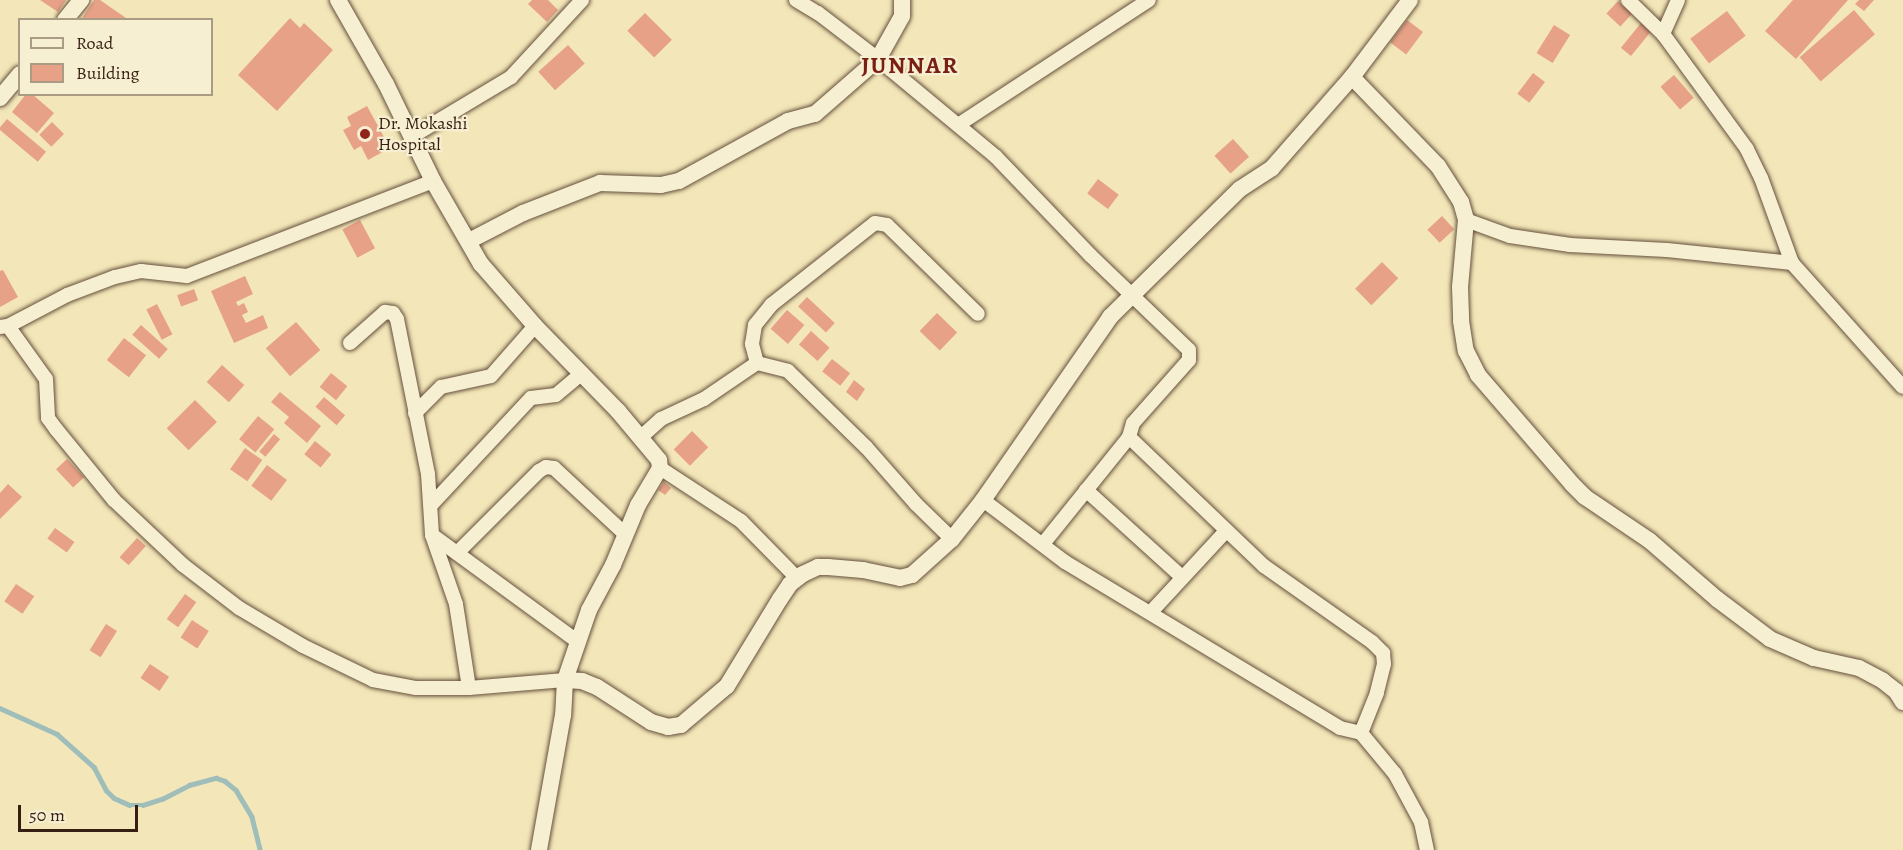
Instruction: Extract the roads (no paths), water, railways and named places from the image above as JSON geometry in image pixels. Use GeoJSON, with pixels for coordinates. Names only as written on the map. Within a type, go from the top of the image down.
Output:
{"type":"FeatureCollection","features":[{"type":"Feature","properties":{"kind":"street"},"geometry":{"type":"LineString","coordinates":[[67,18],[81,0]]}},
{"type":"Feature","properties":{"kind":"street"},"geometry":{"type":"LineString","coordinates":[[338,0],[413,136],[433,181],[470,241],[481,264],[535,326],[641,437],[659,460],[660,468],[638,505],[624,533],[613,565],[589,610],[565,680],[563,715],[540,850]]}},
{"type":"Feature","properties":{"kind":"street"},"geometry":{"type":"LineString","coordinates":[[413,136],[511,77],[582,0]]}},
{"type":"Feature","properties":{"kind":"street"},"geometry":{"type":"LineString","coordinates":[[796,0],[818,13],[878,59],[996,157],[1189,350],[1189,360],[1134,423],[1129,437],[1043,544]]}},
{"type":"Feature","properties":{"kind":"street"},"geometry":{"type":"LineString","coordinates":[[470,241],[523,213],[600,183],[661,185],[679,181],[788,121],[815,114],[878,59],[902,16],[902,0]]}},
{"type":"Feature","properties":{"kind":"street"},"geometry":{"type":"LineString","coordinates":[[958,125],[1149,0]]}},
{"type":"Feature","properties":{"kind":"street"},"geometry":{"type":"LineString","coordinates":[[433,181],[187,276],[141,271],[115,277],[67,295],[4,326],[46,379],[48,418],[114,500],[183,565],[239,608],[303,646],[373,680],[416,688],[468,688],[565,680],[582,681],[597,687],[651,722],[668,727],[681,725],[727,686],[780,599],[797,578],[818,567],[863,570],[900,578],[912,575],[952,539],[983,500],[1110,317],[1240,189],[1272,168],[1352,77],[1410,0]]}},
{"type":"Feature","properties":{"kind":"street"},"geometry":{"type":"LineString","coordinates":[[1628,0],[1663,34],[1748,149],[1792,263],[1903,387]]}},
{"type":"Feature","properties":{"kind":"street"},"geometry":{"type":"LineString","coordinates":[[1663,34],[1678,0]]}},
{"type":"Feature","properties":{"kind":"street"},"geometry":{"type":"LineString","coordinates":[[0,98],[18,76]]}},
{"type":"Feature","properties":{"kind":"street"},"geometry":{"type":"LineString","coordinates":[[1352,77],[1438,165],[1461,202],[1466,220],[1460,287],[1461,321],[1466,351],[1478,375],[1572,484],[1586,497],[1650,541],[1717,599],[1770,639],[1814,658],[1859,668],[1889,686],[1903,702]]}},
{"type":"Feature","properties":{"kind":"street"},"geometry":{"type":"LineString","coordinates":[[1466,220],[1510,236],[1570,245],[1667,250],[1792,263]]}},
{"type":"Feature","properties":{"kind":"street"},"geometry":{"type":"LineString","coordinates":[[757,363],[752,344],[755,326],[771,305],[875,223],[887,225],[978,314]]}},
{"type":"Feature","properties":{"kind":"street"},"geometry":{"type":"LineString","coordinates":[[351,343],[385,312],[393,314],[398,319],[432,504],[432,535],[456,604],[468,688]]}},
{"type":"Feature","properties":{"kind":"street"},"geometry":{"type":"LineString","coordinates":[[415,413],[441,387],[490,376],[535,326]]}},
{"type":"Feature","properties":{"kind":"street"},"geometry":{"type":"LineString","coordinates":[[641,437],[661,419],[704,399],[757,363],[788,371],[866,447],[916,504],[952,539]]}},
{"type":"Feature","properties":{"kind":"street"},"geometry":{"type":"LineString","coordinates":[[432,504],[531,398],[556,395],[582,373]]}},
{"type":"Feature","properties":{"kind":"street"},"geometry":{"type":"LineString","coordinates":[[1129,437],[1264,566],[1372,642],[1383,653],[1384,664],[1377,693],[1361,733]]}},
{"type":"Feature","properties":{"kind":"street"},"geometry":{"type":"LineString","coordinates":[[457,553],[539,471],[546,467],[554,468],[624,533]]}},
{"type":"Feature","properties":{"kind":"street"},"geometry":{"type":"LineString","coordinates":[[660,468],[741,521],[797,578]]}},
{"type":"Feature","properties":{"kind":"street"},"geometry":{"type":"LineString","coordinates":[[1086,490],[1182,577]]}},
{"type":"Feature","properties":{"kind":"street"},"geometry":{"type":"LineString","coordinates":[[983,500],[1065,562],[1340,728],[1361,733],[1395,774],[1421,822],[1427,850]]}},
{"type":"Feature","properties":{"kind":"street"},"geometry":{"type":"LineString","coordinates":[[1151,612],[1226,531]]}},
{"type":"Feature","properties":{"kind":"street"},"geometry":{"type":"LineString","coordinates":[[432,535],[578,642]]}},
{"type":"Feature","properties":{"kind":"waterway"},"geometry":{"type":"LineString","coordinates":[[0,708],[57,734],[94,767],[106,790],[114,798],[130,805],[143,805],[162,799],[189,785],[216,778],[225,781],[236,790],[252,817],[260,850]]}},
{"type":"Feature","properties":{"kind":"place","name":"Dr. Mokashi Hospital"},"geometry":{"type":"Point","coordinates":[365,134]}},
{"type":"Feature","properties":{"kind":"district","name":"JUNNAR"},"geometry":{"type":"Point","coordinates":[910,66]}}]}
